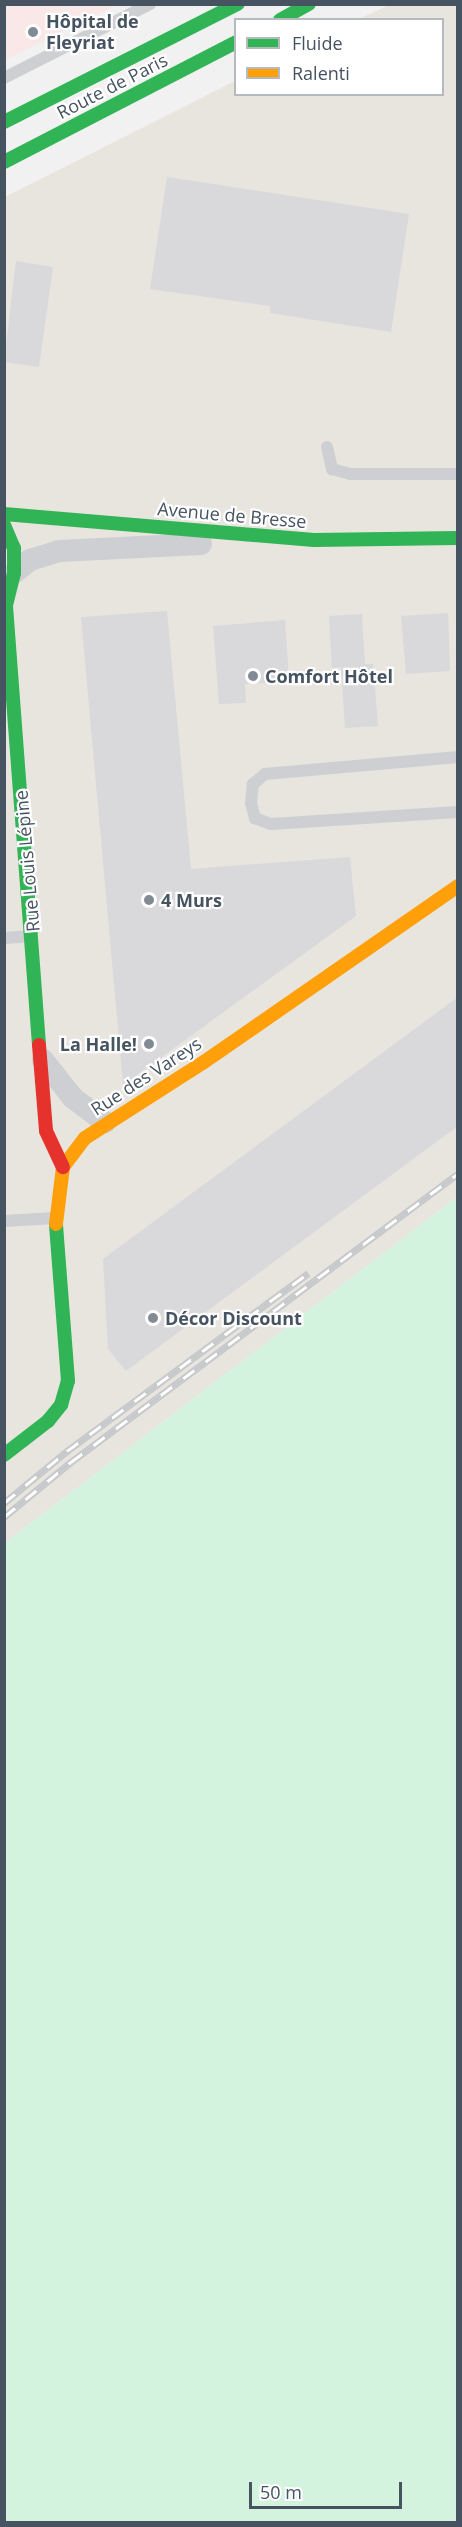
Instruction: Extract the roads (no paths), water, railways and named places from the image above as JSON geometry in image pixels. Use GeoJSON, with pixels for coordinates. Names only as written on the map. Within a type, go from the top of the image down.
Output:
{"type":"FeatureCollection","features":[{"type":"Feature","properties":{"kind":"street","name":"Route de Paris"},"geometry":{"type":"LineString","coordinates":[[4,122],[238,4]]}},
{"type":"Feature","properties":{"kind":"street"},"geometry":{"type":"LineString","coordinates":[[284,18],[309,4]]}},
{"type":"Feature","properties":{"kind":"street","name":"Route de Paris"},"geometry":{"type":"LineString","coordinates":[[4,162],[234,43]]}},
{"type":"Feature","properties":{"kind":"street","name":"Avenue de Bresse"},"geometry":{"type":"LineString","coordinates":[[4,514],[314,540],[458,538]]}},
{"type":"Feature","properties":{"kind":"street","name":"Rue Louis Lépine"},"geometry":{"type":"LineString","coordinates":[[4,525],[14,549],[14,573],[5,604],[43,1060],[46,1131],[63,1167]]}},
{"type":"Feature","properties":{"kind":"street"},"geometry":{"type":"LineString","coordinates":[[14,573],[30,560],[81,549],[314,540]]}},
{"type":"Feature","properties":{"kind":"street","name":"Rue des Vareys"},"geometry":{"type":"LineString","coordinates":[[4,1455],[48,1421],[61,1405],[68,1381],[56,1218],[63,1167],[85,1138],[105,1122],[204,1062],[458,886]]}},
{"type":"Feature","properties":{"kind":"street"},"geometry":{"type":"LineString","coordinates":[[43,1060],[73,1098],[105,1122]]}},
{"type":"Feature","properties":{"kind":"lane"},"geometry":{"type":"LineString","coordinates":[[4,78],[150,4]]}},
{"type":"Feature","properties":{"kind":"lane"},"geometry":{"type":"LineString","coordinates":[[327,447],[332,469],[351,474],[458,474]]}},
{"type":"Feature","properties":{"kind":"lane"},"geometry":{"type":"LineString","coordinates":[[458,757],[265,774],[253,784],[251,803],[255,819],[271,824],[458,812]]}},
{"type":"Feature","properties":{"kind":"lane"},"geometry":{"type":"LineString","coordinates":[[4,938],[33,936]]}},
{"type":"Feature","properties":{"kind":"lane"},"geometry":{"type":"LineString","coordinates":[[4,1221],[56,1218]]}},
{"type":"Feature","properties":{"kind":"railway"},"geometry":{"type":"LineString","coordinates":[[4,1517],[71,1462],[458,1174]]}},
{"type":"Feature","properties":{"kind":"railway"},"geometry":{"type":"LineString","coordinates":[[4,1503],[67,1451],[308,1273]]}},
{"type":"Feature","properties":{"kind":"place","name":"Hôpital de Fleyriat"},"geometry":{"type":"Point","coordinates":[33,32]}},
{"type":"Feature","properties":{"kind":"place","name":"Comfort Hôtel"},"geometry":{"type":"Point","coordinates":[253,676]}},
{"type":"Feature","properties":{"kind":"place","name":"4 Murs"},"geometry":{"type":"Point","coordinates":[149,900]}},
{"type":"Feature","properties":{"kind":"place","name":"La Halle!"},"geometry":{"type":"Point","coordinates":[149,1044]}},
{"type":"Feature","properties":{"kind":"place","name":"Décor Discount"},"geometry":{"type":"Point","coordinates":[153,1318]}}]}
